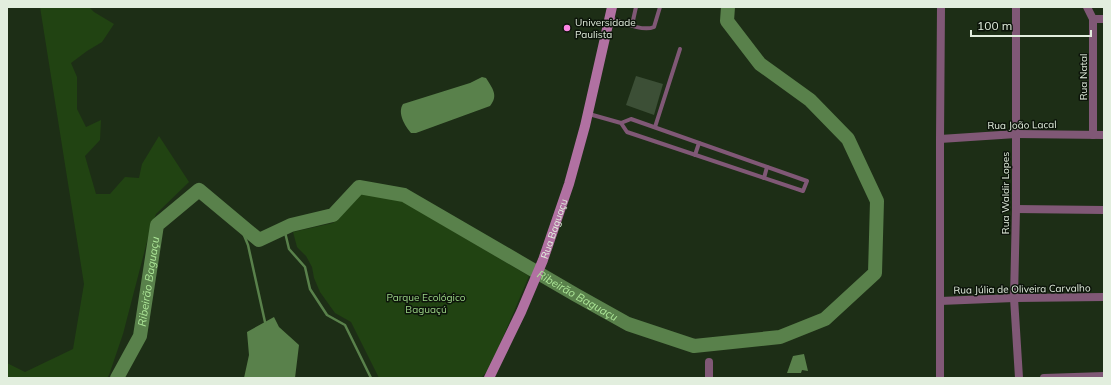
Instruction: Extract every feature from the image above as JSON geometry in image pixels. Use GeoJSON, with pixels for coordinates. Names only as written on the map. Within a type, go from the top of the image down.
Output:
{"type":"FeatureCollection","features":[{"type":"Feature","properties":{"kind":"main road","name":"Rua Baguaçu"},"geometry":{"type":"LineString","coordinates":[[489,376],[531,289],[543,260],[569,184],[588,113],[612,7]]}},
{"type":"Feature","properties":{"kind":"street"},"geometry":{"type":"LineString","coordinates":[[940,378],[941,7]]}},
{"type":"Feature","properties":{"kind":"street","name":"Rua Waldir Lopes"},"geometry":{"type":"LineString","coordinates":[[1016,7],[1016,209],[1014,298],[1019,378]]}},
{"type":"Feature","properties":{"kind":"street"},"geometry":{"type":"LineString","coordinates":[[1087,7],[1093,19],[1104,20]]}},
{"type":"Feature","properties":{"kind":"street","name":"Rua Natal"},"geometry":{"type":"LineString","coordinates":[[1093,19],[1093,135]]}},
{"type":"Feature","properties":{"kind":"street","name":"Rua João Lacal"},"geometry":{"type":"LineString","coordinates":[[940,139],[1016,134],[1104,135]]}},
{"type":"Feature","properties":{"kind":"street"},"geometry":{"type":"LineString","coordinates":[[1016,209],[1104,210]]}},
{"type":"Feature","properties":{"kind":"street","name":"Rua Júlia de Oliveira Carvalho"},"geometry":{"type":"LineString","coordinates":[[940,301],[1104,297]]}},
{"type":"Feature","properties":{"kind":"street"},"geometry":{"type":"LineString","coordinates":[[709,362],[709,378]]}},
{"type":"Feature","properties":{"kind":"street"},"geometry":{"type":"LineString","coordinates":[[1044,378],[1104,376]]}},
{"type":"Feature","properties":{"kind":"lane"},"geometry":{"type":"LineString","coordinates":[[632,25],[636,7]]}},
{"type":"Feature","properties":{"kind":"lane"},"geometry":{"type":"LineString","coordinates":[[610,18],[643,29],[650,29],[654,27],[660,7]]}},
{"type":"Feature","properties":{"kind":"lane"},"geometry":{"type":"LineString","coordinates":[[655,128],[680,49]]}},
{"type":"Feature","properties":{"kind":"lane"},"geometry":{"type":"LineString","coordinates":[[588,113],[621,123],[631,119],[807,181],[803,191],[627,132],[621,123]]}},
{"type":"Feature","properties":{"kind":"lane"},"geometry":{"type":"LineString","coordinates":[[695,155],[699,143]]}},
{"type":"Feature","properties":{"kind":"lane"},"geometry":{"type":"LineString","coordinates":[[764,178],[767,167]]}},
{"type":"Feature","properties":{"kind":"green space"},"geometry":{"type":"Polygon","coordinates":[[[40,7],[89,7],[94,12],[114,24],[102,42],[71,63],[77,77],[77,109],[86,127],[101,120],[100,140],[85,156],[96,194],[110,194],[125,177],[139,178],[142,164],[159,136],[189,182],[156,214],[149,234],[123,334],[107,378],[7,378],[7,363],[25,372],[73,349],[84,284],[40,7]]]}},
{"type":"Feature","properties":{"kind":"green space","name":"Parque Ecológico Baguaçú"},"geometry":{"type":"Polygon","coordinates":[[[362,193],[402,201],[529,276],[490,368],[481,378],[379,378],[351,322],[335,313],[320,292],[314,278],[312,267],[306,256],[297,247],[293,232],[333,223],[362,193]]]}},
{"type":"Feature","properties":{"kind":"shaded area"},"geometry":{"type":"Polygon","coordinates":[[[482,77],[486,78],[494,92],[493,102],[490,106],[416,133],[411,133],[406,127],[401,115],[401,108],[403,104],[470,83],[482,77]]]}},
{"type":"Feature","properties":{"kind":"shaded area"},"geometry":{"type":"Polygon","coordinates":[[[274,317],[279,327],[299,345],[295,378],[244,378],[249,355],[247,332],[274,317]]]}},
{"type":"Feature","properties":{"kind":"shaded area"},"geometry":{"type":"Polygon","coordinates":[[[804,354],[808,371],[802,370],[801,373],[787,373],[793,356],[804,354]]]}},
{"type":"Feature","properties":{"kind":"building"},"geometry":{"type":"Polygon","coordinates":[[[636,76],[663,84],[654,115],[626,105],[636,76]]]}},
{"type":"Feature","properties":{"kind":"waterway","name":"Ribeirão Baguaçu"},"geometry":{"type":"LineString","coordinates":[[117,378],[140,336],[157,225],[199,190],[259,240],[291,225],[333,215],[359,187],[404,195],[628,324],[694,346],[780,337],[825,319],[875,273],[877,201],[848,139],[810,100],[760,64],[727,21],[728,7]]}},
{"type":"Feature","properties":{"kind":"waterway"},"geometry":{"type":"LineString","coordinates":[[239,223],[248,245],[265,322]]}},
{"type":"Feature","properties":{"kind":"waterway"},"geometry":{"type":"LineString","coordinates":[[284,228],[289,249],[305,267],[310,289],[327,315],[345,325],[371,378]]}},
{"type":"Feature","properties":{"kind":"place","name":"Universidade Paulista"},"geometry":{"type":"Point","coordinates":[567,28]}}]}
